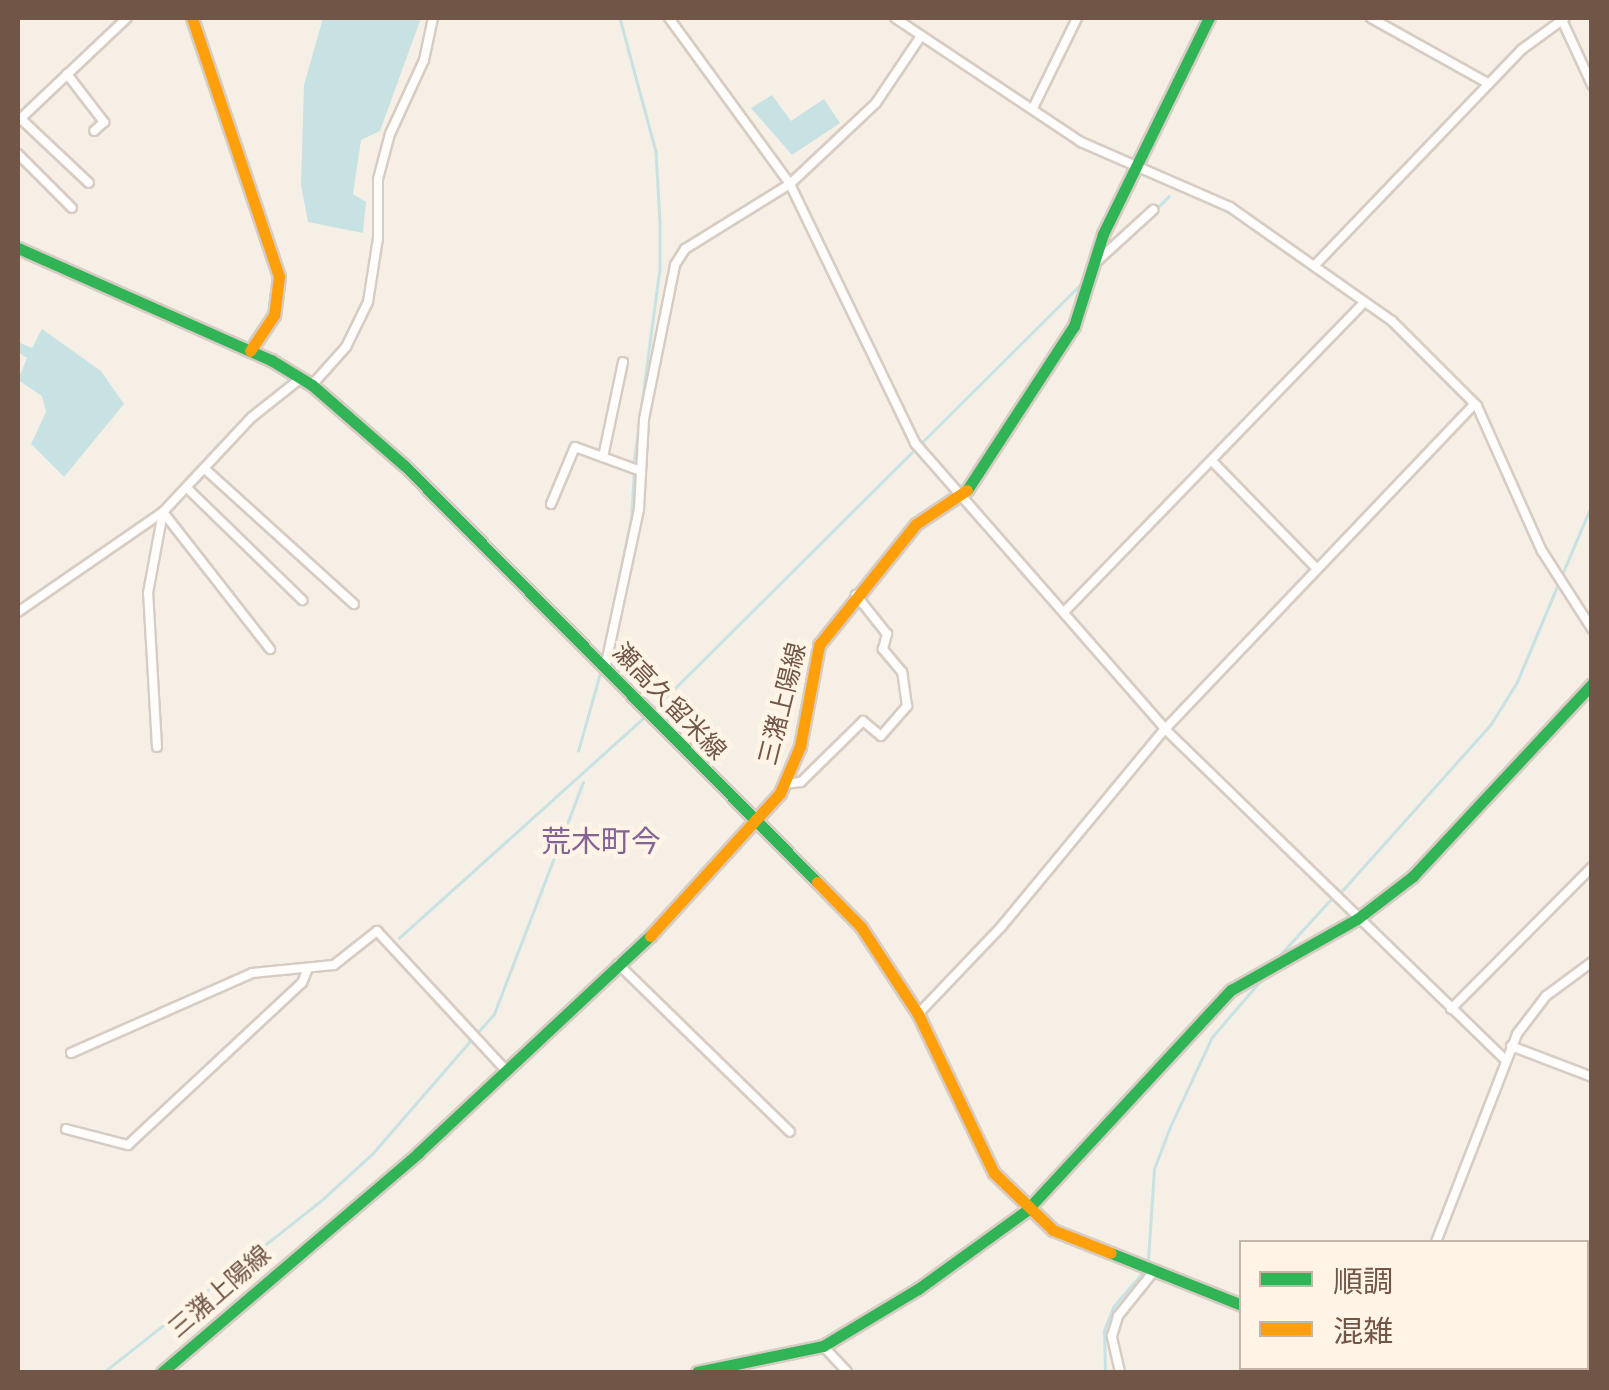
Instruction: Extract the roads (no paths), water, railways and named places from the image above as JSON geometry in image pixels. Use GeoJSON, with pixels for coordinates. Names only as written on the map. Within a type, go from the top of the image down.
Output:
{"type":"FeatureCollection","features":[{"type":"Feature","properties":{"kind":"main road"},"geometry":{"type":"LineString","coordinates":[[192,18],[280,276],[274,315],[250,351]]}},
{"type":"Feature","properties":{"kind":"main road","name":"三潴上陽線"},"geometry":{"type":"LineString","coordinates":[[162,1372],[384,1183],[693,895],[757,822],[785,784],[800,746],[811,663],[856,595],[916,524],[963,496],[1074,326],[1095,263],[1209,18]]}},
{"type":"Feature","properties":{"kind":"main road","name":"瀬高久留米線"},"geometry":{"type":"LineString","coordinates":[[18,248],[250,351],[307,382],[405,466],[862,926],[918,1014],[975,1140],[1027,1210],[1053,1230],[1156,1267],[1239,1305]]}},
{"type":"Feature","properties":{"kind":"main road"},"geometry":{"type":"LineString","coordinates":[[697,1372],[822,1346],[918,1289],[1027,1210],[1230,990],[1357,919],[1452,838],[1592,684]]}},
{"type":"Feature","properties":{"kind":"street"},"geometry":{"type":"LineString","coordinates":[[89,183],[19,120],[127,18]]}},
{"type":"Feature","properties":{"kind":"street"},"geometry":{"type":"LineString","coordinates":[[18,612],[163,512],[252,417],[307,382],[346,347],[368,302],[378,238],[378,179],[390,134],[424,60],[433,18]]}},
{"type":"Feature","properties":{"kind":"street"},"geometry":{"type":"LineString","coordinates":[[670,18],[790,184],[915,443],[1165,729],[1329,893],[1505,1060]]}},
{"type":"Feature","properties":{"kind":"street"},"geometry":{"type":"LineString","coordinates":[[895,18],[1033,108],[1137,169],[1230,207],[1316,266],[1438,362],[1474,404],[1542,551],[1592,629]]}},
{"type":"Feature","properties":{"kind":"street"},"geometry":{"type":"LineString","coordinates":[[1033,108],[1076,18]]}},
{"type":"Feature","properties":{"kind":"street"},"geometry":{"type":"LineString","coordinates":[[1370,18],[1488,84]]}},
{"type":"Feature","properties":{"kind":"street"},"geometry":{"type":"LineString","coordinates":[[1316,266],[1488,84],[1564,19],[1592,85]]}},
{"type":"Feature","properties":{"kind":"street"},"geometry":{"type":"LineString","coordinates":[[605,668],[639,510],[646,402],[675,266],[685,249],[790,184],[876,103],[921,36]]}},
{"type":"Feature","properties":{"kind":"street"},"geometry":{"type":"LineString","coordinates":[[67,74],[104,122],[94,131]]}},
{"type":"Feature","properties":{"kind":"street"},"geometry":{"type":"LineString","coordinates":[[18,154],[72,208]]}},
{"type":"Feature","properties":{"kind":"street"},"geometry":{"type":"LineString","coordinates":[[1095,263],[1153,210]]}},
{"type":"Feature","properties":{"kind":"street"},"geometry":{"type":"LineString","coordinates":[[1065,611],[1364,302]]}},
{"type":"Feature","properties":{"kind":"street"},"geometry":{"type":"LineString","coordinates":[[603,457],[624,362]]}},
{"type":"Feature","properties":{"kind":"street"},"geometry":{"type":"LineString","coordinates":[[918,1014],[1001,928],[1165,729],[1474,404]]}},
{"type":"Feature","properties":{"kind":"street"},"geometry":{"type":"LineString","coordinates":[[551,504],[575,447],[641,472]]}},
{"type":"Feature","properties":{"kind":"street"},"geometry":{"type":"LineString","coordinates":[[1213,462],[1318,569]]}},
{"type":"Feature","properties":{"kind":"street"},"geometry":{"type":"LineString","coordinates":[[205,469],[354,604]]}},
{"type":"Feature","properties":{"kind":"street"},"geometry":{"type":"LineString","coordinates":[[187,488],[302,600]]}},
{"type":"Feature","properties":{"kind":"street"},"geometry":{"type":"LineString","coordinates":[[163,512],[270,649]]}},
{"type":"Feature","properties":{"kind":"street"},"geometry":{"type":"LineString","coordinates":[[157,747],[148,592],[163,512]]}},
{"type":"Feature","properties":{"kind":"street"},"geometry":{"type":"LineString","coordinates":[[785,784],[801,782],[863,721],[881,736],[907,706],[902,672],[882,649],[886,634],[856,595]]}},
{"type":"Feature","properties":{"kind":"street"},"geometry":{"type":"LineString","coordinates":[[1451,1009],[1592,867]]}},
{"type":"Feature","properties":{"kind":"street"},"geometry":{"type":"LineString","coordinates":[[70,1052],[252,973],[334,965],[377,931],[505,1069]]}},
{"type":"Feature","properties":{"kind":"street"},"geometry":{"type":"LineString","coordinates":[[1437,1240],[1511,1046],[1546,996],[1592,962]]}},
{"type":"Feature","properties":{"kind":"street"},"geometry":{"type":"LineString","coordinates":[[618,964],[790,1132]]}},
{"type":"Feature","properties":{"kind":"street"},"geometry":{"type":"LineString","coordinates":[[66,1129],[128,1146],[302,983],[308,968]]}},
{"type":"Feature","properties":{"kind":"street"},"geometry":{"type":"LineString","coordinates":[[1511,1046],[1592,1077]]}},
{"type":"Feature","properties":{"kind":"street"},"geometry":{"type":"LineString","coordinates":[[1120,1372],[1112,1336],[1118,1316],[1156,1267]]}},
{"type":"Feature","properties":{"kind":"street"},"geometry":{"type":"LineString","coordinates":[[822,1346],[847,1372]]}},
{"type":"Feature","properties":{"kind":"water"},"geometry":{"type":"Polygon","coordinates":[[[323,18],[421,18],[380,131],[361,140],[353,194],[366,202],[363,233],[308,222],[301,185],[304,85],[323,18]]]}},
{"type":"Feature","properties":{"kind":"water"},"geometry":{"type":"Polygon","coordinates":[[[772,95],[791,121],[824,99],[840,123],[792,155],[751,108],[772,95]]]}},
{"type":"Feature","properties":{"kind":"water"},"geometry":{"type":"Polygon","coordinates":[[[42,329],[101,371],[124,404],[64,477],[31,444],[46,412],[42,396],[18,380],[27,358],[18,352],[18,342],[32,348],[42,329]]]}},
{"type":"Feature","properties":{"kind":"waterway"},"geometry":{"type":"LineString","coordinates":[[620,18],[656,151],[660,222],[660,269],[634,463]]}},
{"type":"Feature","properties":{"kind":"waterway"},"geometry":{"type":"LineString","coordinates":[[1156,209],[1169,196]]}},
{"type":"Feature","properties":{"kind":"waterway"},"geometry":{"type":"LineString","coordinates":[[1099,266],[1122,243]]}},
{"type":"Feature","properties":{"kind":"waterway"},"geometry":{"type":"LineString","coordinates":[[653,710],[1083,282]]}},
{"type":"Feature","properties":{"kind":"waterway"},"geometry":{"type":"LineString","coordinates":[[602,660],[631,519],[634,471]]}},
{"type":"Feature","properties":{"kind":"waterway"},"geometry":{"type":"LineString","coordinates":[[1561,577],[1592,504]]}},
{"type":"Feature","properties":{"kind":"waterway"},"geometry":{"type":"LineString","coordinates":[[1340,893],[1491,724],[1517,682],[1558,584]]}},
{"type":"Feature","properties":{"kind":"waterway"},"geometry":{"type":"LineString","coordinates":[[578,751],[600,673]]}},
{"type":"Feature","properties":{"kind":"waterway"},"geometry":{"type":"LineString","coordinates":[[399,938],[647,715]]}},
{"type":"Feature","properties":{"kind":"waterway"},"geometry":{"type":"LineString","coordinates":[[477,1033],[494,1014],[583,782]]}},
{"type":"Feature","properties":{"kind":"waterway"},"geometry":{"type":"LineString","coordinates":[[1278,957],[1333,897]]}},
{"type":"Feature","properties":{"kind":"waterway"},"geometry":{"type":"LineString","coordinates":[[1148,1260],[1154,1169],[1170,1127],[1212,1037],[1261,980]]}},
{"type":"Feature","properties":{"kind":"waterway"},"geometry":{"type":"LineString","coordinates":[[104,1372],[324,1198],[372,1154],[472,1039]]}},
{"type":"Feature","properties":{"kind":"waterway"},"geometry":{"type":"LineString","coordinates":[[1105,1372],[1104,1331],[1113,1307],[1143,1272]]}},
{"type":"Feature","properties":{"kind":"district","name":"荒木町今"},"geometry":{"type":"Point","coordinates":[601,842]}}]}
